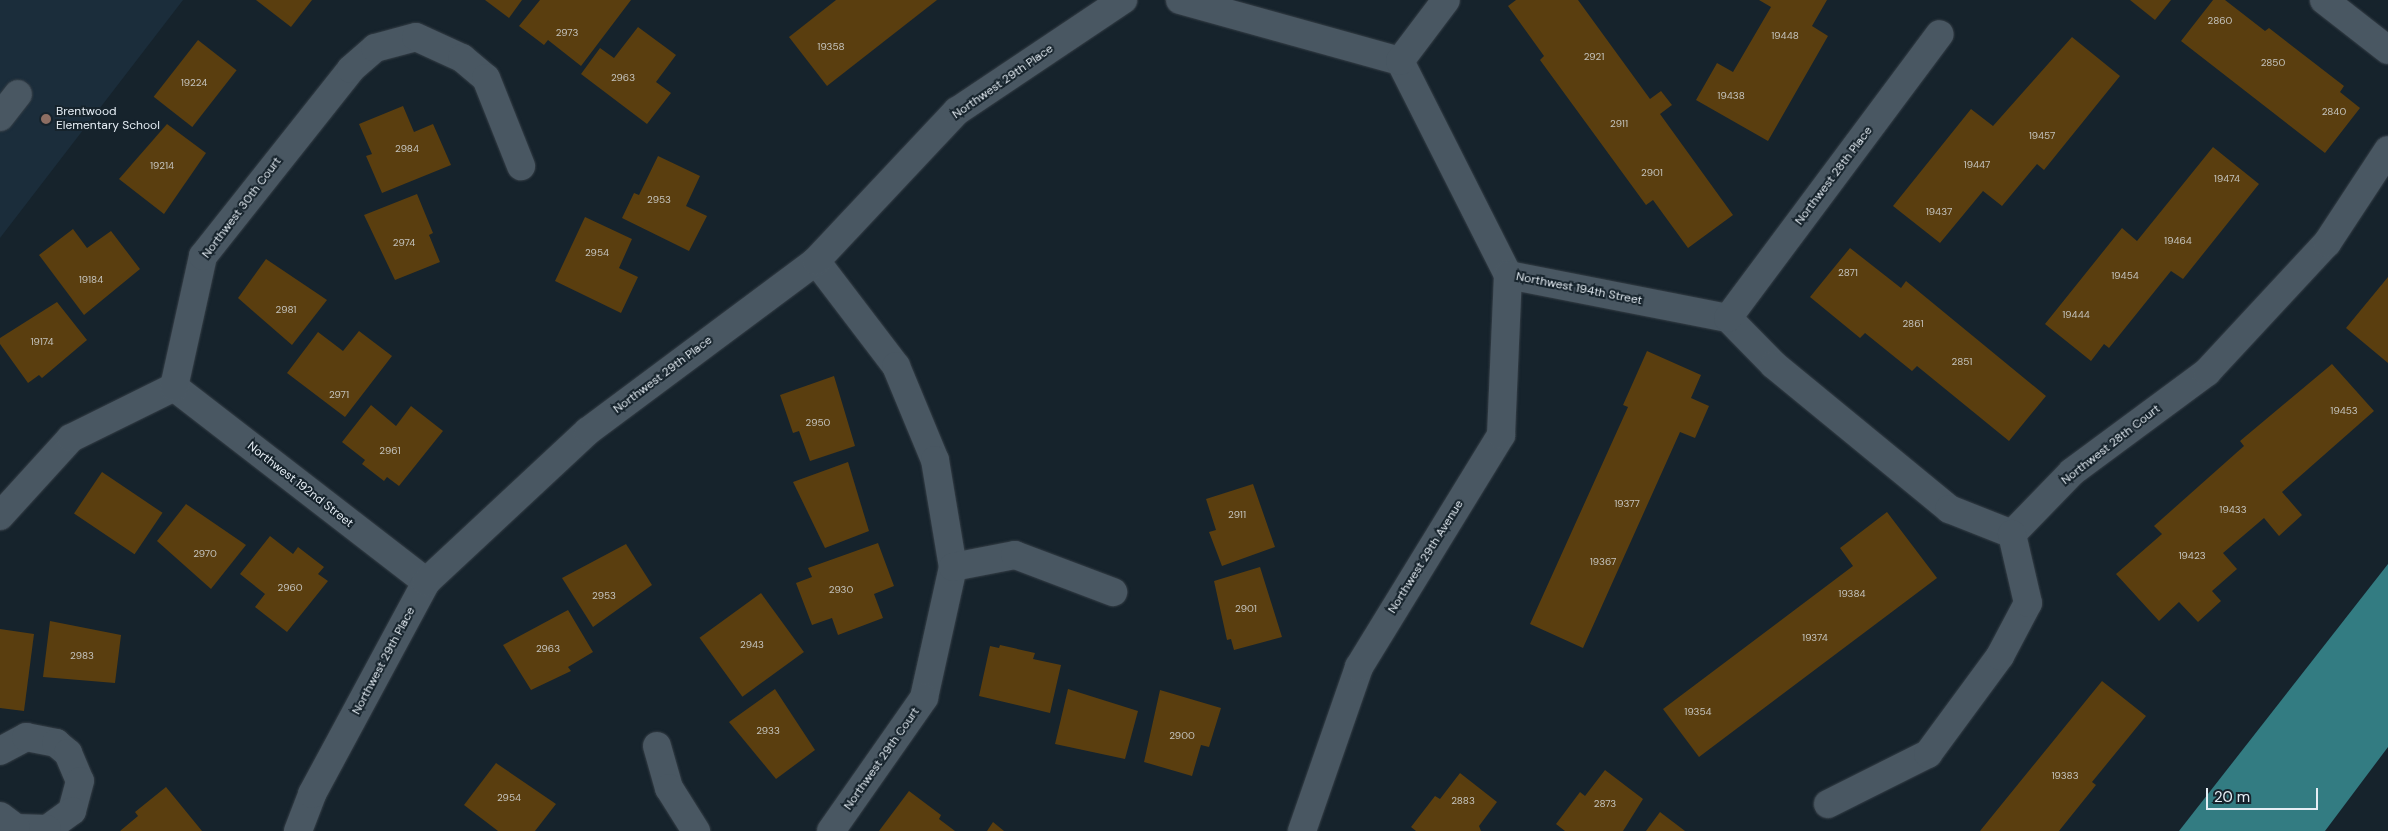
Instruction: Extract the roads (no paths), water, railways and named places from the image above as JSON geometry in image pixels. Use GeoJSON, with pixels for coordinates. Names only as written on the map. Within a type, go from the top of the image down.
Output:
{"type":"FeatureCollection","features":[{"type":"Feature","properties":{"kind":"street","name":"Northwest 29th Place"},"geometry":{"type":"LineString","coordinates":[[298,831],[312,794],[426,582],[588,431],[816,261],[958,111],[1123,0]]}},
{"type":"Feature","properties":{"kind":"street"},"geometry":{"type":"LineString","coordinates":[[1180,0],[1400,61],[1446,0]]}},
{"type":"Feature","properties":{"kind":"street"},"geometry":{"type":"LineString","coordinates":[[2324,0],[2388,50]]}},
{"type":"Feature","properties":{"kind":"street","name":"Northwest 28th Place"},"geometry":{"type":"LineString","coordinates":[[1728,318],[1940,34]]}},
{"type":"Feature","properties":{"kind":"street","name":"Northwest 30th Court"},"geometry":{"type":"LineString","coordinates":[[174,387],[203,256],[351,69],[375,48],[416,37],[462,58],[486,78],[521,166]]}},
{"type":"Feature","properties":{"kind":"street","name":"Northwest 194th Street"},"geometry":{"type":"LineString","coordinates":[[1400,61],[1508,275],[1728,318]]}},
{"type":"Feature","properties":{"kind":"street"},"geometry":{"type":"LineString","coordinates":[[0,117],[18,94]]}},
{"type":"Feature","properties":{"kind":"street","name":"Northwest 28th Court"},"geometry":{"type":"LineString","coordinates":[[2012,534],[2072,472],[2207,372],[2327,243],[2388,150]]}},
{"type":"Feature","properties":{"kind":"street"},"geometry":{"type":"LineString","coordinates":[[816,261],[896,366],[935,460],[954,567],[1015,555],[1113,592]]}},
{"type":"Feature","properties":{"kind":"street","name":"Northwest 29th Avenue"},"geometry":{"type":"LineString","coordinates":[[1302,831],[1359,667],[1501,435],[1508,275]]}},
{"type":"Feature","properties":{"kind":"street"},"geometry":{"type":"LineString","coordinates":[[1728,318],[1774,365],[1949,509],[2012,534],[2028,604],[2000,656],[1928,754],[1828,804]]}},
{"type":"Feature","properties":{"kind":"street"},"geometry":{"type":"LineString","coordinates":[[0,516],[71,438],[174,387]]}},
{"type":"Feature","properties":{"kind":"street","name":"Northwest 192nd Street"},"geometry":{"type":"LineString","coordinates":[[174,387],[426,582]]}},
{"type":"Feature","properties":{"kind":"street","name":"Northwest 29th Court"},"geometry":{"type":"LineString","coordinates":[[831,831],[924,698],[954,567]]}},
{"type":"Feature","properties":{"kind":"street"},"geometry":{"type":"LineString","coordinates":[[0,751],[26,738],[56,743],[68,753],[80,781],[72,810],[47,829],[16,828],[0,816]]}},
{"type":"Feature","properties":{"kind":"street"},"geometry":{"type":"LineString","coordinates":[[658,746],[669,788],[696,831]]}},
{"type":"Feature","properties":{"kind":"water"},"geometry":{"type":"Polygon","coordinates":[[[2388,564],[2388,747],[2325,831],[2179,831],[2388,564]]]}},
{"type":"Feature","properties":{"kind":"place","name":"Brentwood Elementary School"},"geometry":{"type":"Point","coordinates":[46,119]}}]}
